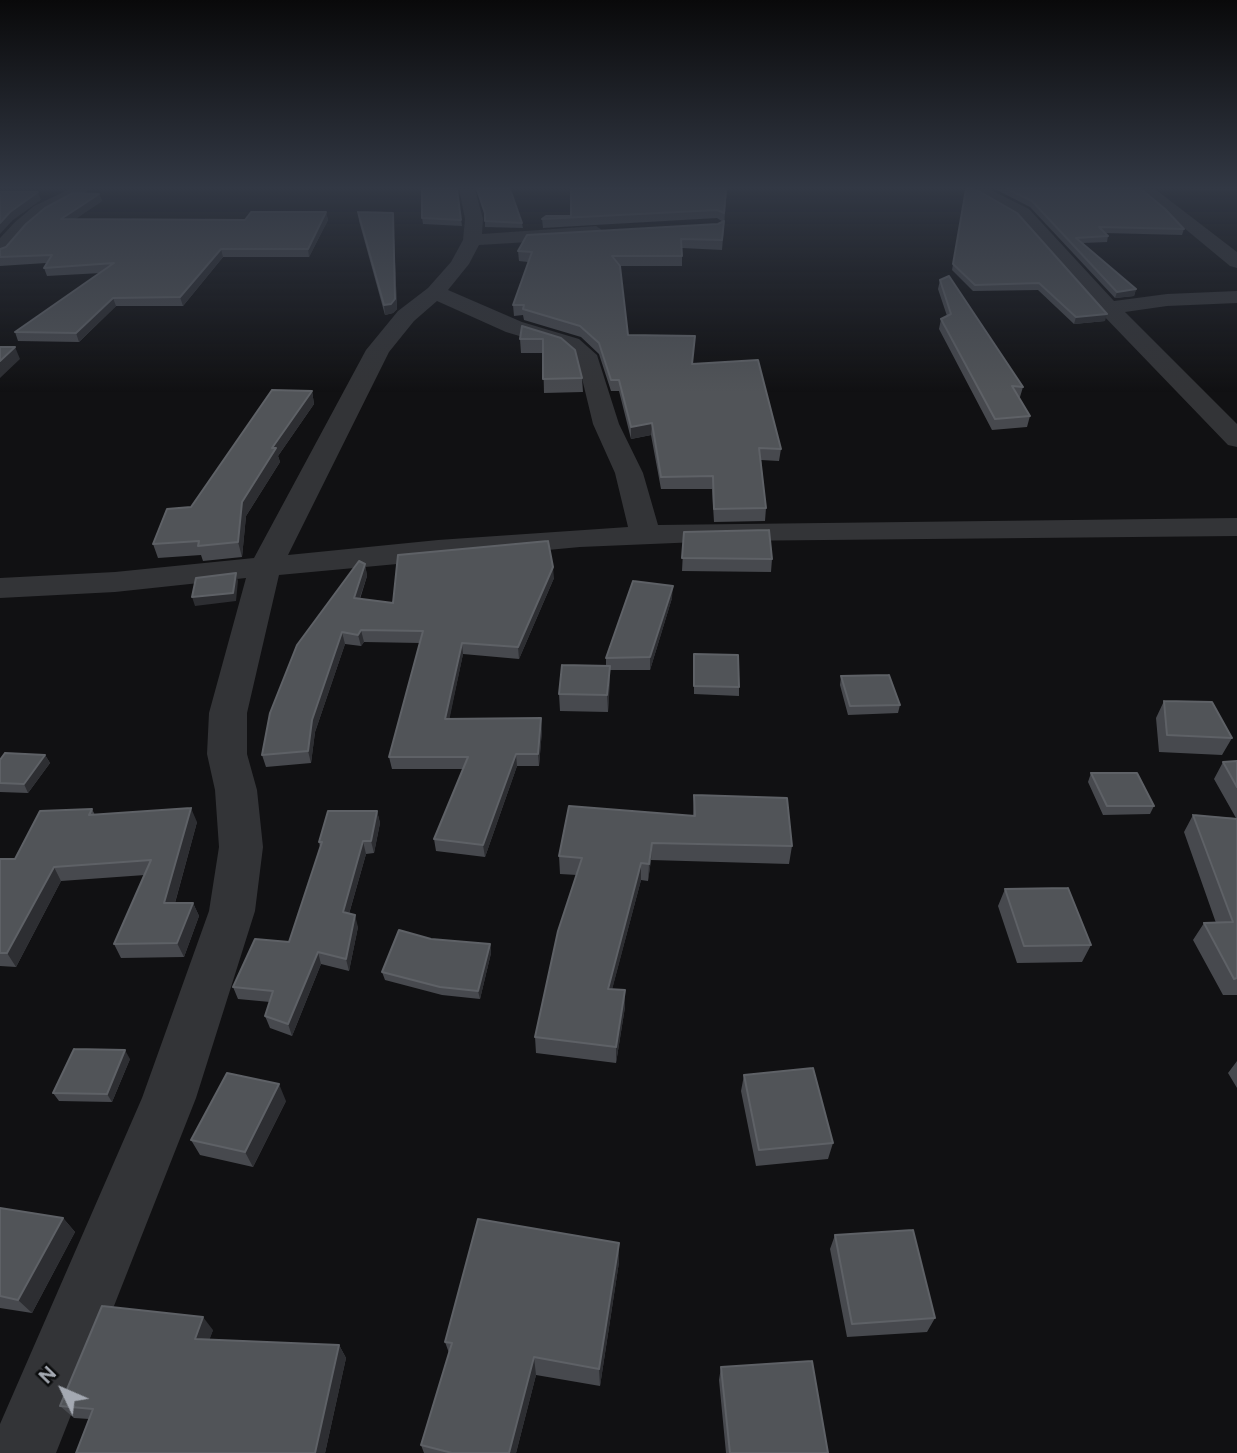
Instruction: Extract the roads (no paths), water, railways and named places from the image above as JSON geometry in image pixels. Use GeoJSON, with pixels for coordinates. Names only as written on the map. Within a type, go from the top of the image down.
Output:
{"type":"FeatureCollection","features":[{"type":"Feature","properties":{"kind":"street"},"geometry":{"type":"LineString","coordinates":[[22,1453],[169,1098],[232,911],[241,846],[236,790],[227,754],[228,713],[265,568],[378,350],[406,316],[435,292],[463,257]]}},
{"type":"Feature","properties":{"kind":"street"},"geometry":{"type":"LineString","coordinates":[[1062,257],[1237,439]]}},
{"type":"Feature","properties":{"kind":"street"},"geometry":{"type":"LineString","coordinates":[[435,292],[514,327],[571,344],[589,360],[606,424],[629,473],[646,536]]}},
{"type":"Feature","properties":{"kind":"street"},"geometry":{"type":"LineString","coordinates":[[1109,308],[1167,300],[1237,297]]}},
{"type":"Feature","properties":{"kind":"street"},"geometry":{"type":"LineString","coordinates":[[0,588],[115,582],[439,549],[722,532],[1237,527]]}}]}
